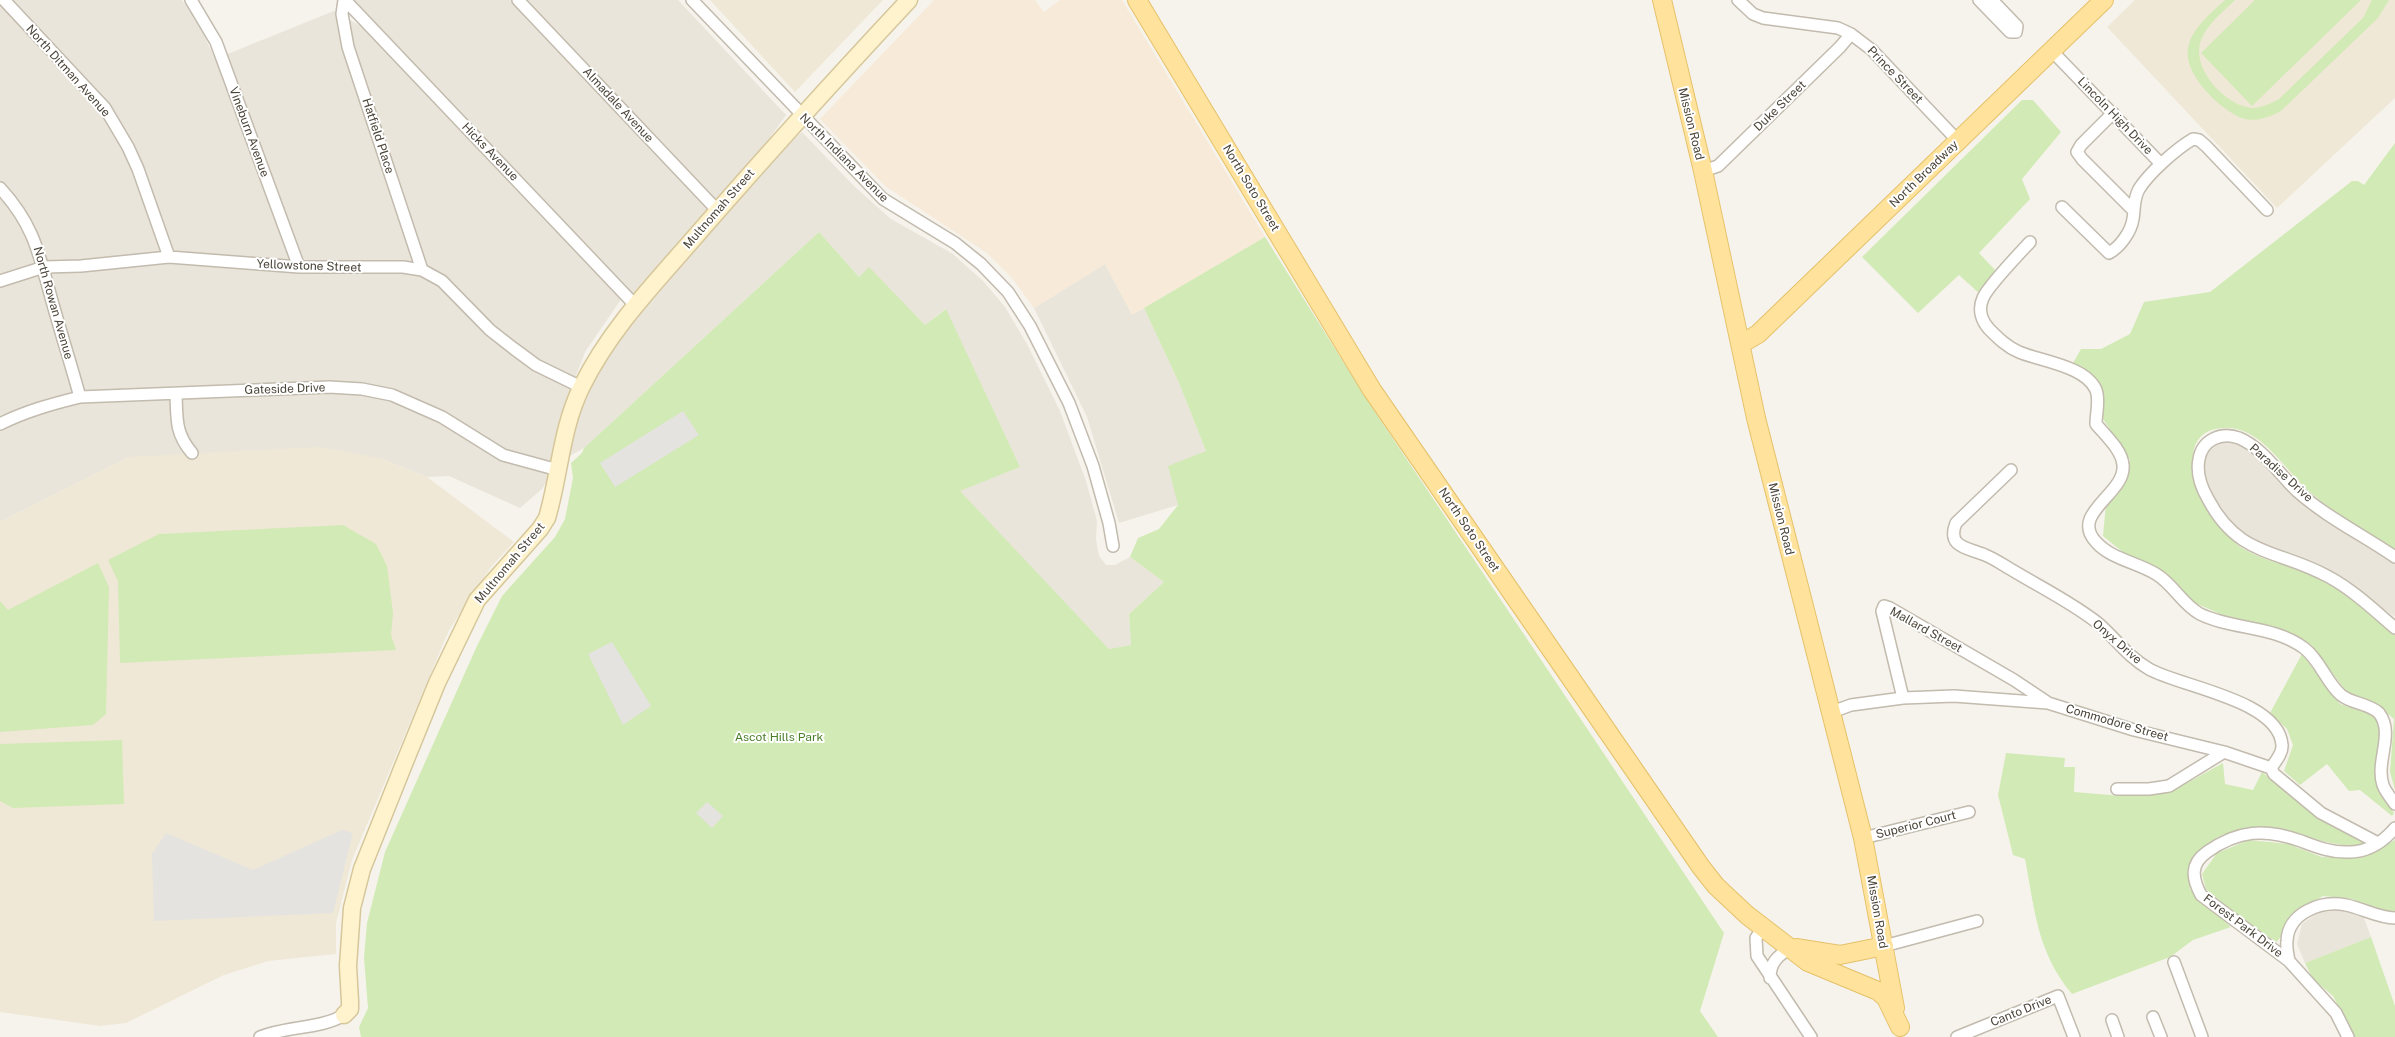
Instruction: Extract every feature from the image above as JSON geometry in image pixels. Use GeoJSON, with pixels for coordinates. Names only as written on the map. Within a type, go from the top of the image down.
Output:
{"type":"FeatureCollection","features":[{"type":"Feature","properties":{"kind":"main road","name":"North Soto Street"},"geometry":{"type":"LineString","coordinates":[[1137,0],[1372,390],[1674,830],[1716,886],[1790,948],[1840,955],[1884,946]]}},
{"type":"Feature","properties":{"kind":"main road","name":"Mission Road"},"geometry":{"type":"LineString","coordinates":[[1662,0],[1703,171],[1756,418],[1863,838],[1884,946],[1887,973],[1901,1032]]}},
{"type":"Feature","properties":{"kind":"main road","name":"North Broadway"},"geometry":{"type":"LineString","coordinates":[[1741,344],[1758,334],[2104,0]]}},
{"type":"Feature","properties":{"kind":"main road"},"geometry":{"type":"LineString","coordinates":[[1790,948],[1808,962],[1878,991],[1886,998],[1901,1032]]}},
{"type":"Feature","properties":{"kind":"street","name":"North Ditman Avenue"},"geometry":{"type":"LineString","coordinates":[[4,0],[99,102],[117,128],[138,169],[169,257]]}},
{"type":"Feature","properties":{"kind":"street","name":"Vineburn Avenue"},"geometry":{"type":"LineString","coordinates":[[191,0],[216,42],[298,268]]}},
{"type":"Feature","properties":{"kind":"street","name":"Hatfield Place"},"geometry":{"type":"LineString","coordinates":[[344,0],[342,14],[348,47],[422,270]]}},
{"type":"Feature","properties":{"kind":"street","name":"Hicks Avenue"},"geometry":{"type":"LineString","coordinates":[[344,0],[636,305]]}},
{"type":"Feature","properties":{"kind":"street","name":"Almadale Avenue"},"geometry":{"type":"LineString","coordinates":[[518,0],[718,211]]}},
{"type":"Feature","properties":{"kind":"street","name":"North Indiana Avenue"},"geometry":{"type":"LineString","coordinates":[[692,0],[801,116],[883,199],[955,243],[981,264],[1008,292],[1030,326],[1069,403],[1092,466],[1109,523],[1113,546]]}},
{"type":"Feature","properties":{"kind":"street","name":"Multnomah Street"},"geometry":{"type":"LineString","coordinates":[[344,1016],[350,1009],[348,966],[352,908],[362,869],[430,701],[476,600],[540,529],[551,504],[565,430],[581,387],[606,344],[636,305],[801,116],[909,0]]}},
{"type":"Feature","properties":{"kind":"street","name":"Prince Street"},"geometry":{"type":"LineString","coordinates":[[1738,0],[1754,14],[1763,18],[1838,28],[1851,34],[1872,50],[1958,141]]}},
{"type":"Feature","properties":{"kind":"street"},"geometry":{"type":"LineString","coordinates":[[1979,0],[2010,32],[2016,32],[2017,26],[1992,0]]}},
{"type":"Feature","properties":{"kind":"street","name":"Duke Street"},"geometry":{"type":"LineString","coordinates":[[1703,171],[1718,166],[1851,34]]}},
{"type":"Feature","properties":{"kind":"street","name":"Lincoln High Drive"},"geometry":{"type":"LineString","coordinates":[[2052,51],[2114,113],[2161,164],[2185,144],[2193,139],[2199,140],[2267,210]]}},
{"type":"Feature","properties":{"kind":"street"},"geometry":{"type":"LineString","coordinates":[[2114,113],[2081,144],[2077,152],[2133,210]]}},
{"type":"Feature","properties":{"kind":"street"},"geometry":{"type":"LineString","coordinates":[[2062,207],[2109,253],[2116,250],[2127,234],[2133,219],[2134,198],[2140,187],[2161,164]]}},
{"type":"Feature","properties":{"kind":"street","name":"North Rowan Avenue"},"geometry":{"type":"LineString","coordinates":[[0,188],[22,214],[32,234],[44,267],[80,397]]}},
{"type":"Feature","properties":{"kind":"street"},"geometry":{"type":"LineString","coordinates":[[2030,242],[1983,297],[1980,311],[1984,323],[2008,346],[2018,352],[2065,367],[2087,378],[2096,389],[2098,399],[2096,424],[2118,452],[2123,463],[2122,473],[2116,484],[2092,514],[2088,524],[2089,534],[2104,549],[2164,579],[2186,604],[2199,613],[2215,620],[2274,633],[2295,643],[2309,653],[2342,697],[2370,707],[2378,712],[2385,722],[2388,734],[2381,775],[2383,786],[2395,804]]}},
{"type":"Feature","properties":{"kind":"street","name":"Yellowstone Street"},"geometry":{"type":"LineString","coordinates":[[0,282],[44,267],[81,266],[169,257],[298,268],[403,267],[422,270],[442,281],[490,330],[513,348],[536,364],[581,387]]}},
{"type":"Feature","properties":{"kind":"street","name":"Gateside Drive"},"geometry":{"type":"LineString","coordinates":[[0,424],[18,415],[44,406],[80,397],[329,387],[392,395],[420,406],[503,455],[558,470]]}},
{"type":"Feature","properties":{"kind":"street"},"geometry":{"type":"LineString","coordinates":[[176,394],[178,429],[182,441],[192,453]]}},
{"type":"Feature","properties":{"kind":"street","name":"Paradise Drive"},"geometry":{"type":"LineString","coordinates":[[2395,557],[2311,502],[2264,456],[2245,442],[2238,438],[2224,435],[2212,439],[2204,445],[2198,464],[2202,489],[2221,520],[2245,543],[2329,576],[2355,594],[2395,628]]}},
{"type":"Feature","properties":{"kind":"street","name":"Onyx Drive"},"geometry":{"type":"LineString","coordinates":[[2011,470],[1956,523],[1953,531],[1954,539],[1958,545],[1994,559],[2080,611],[2098,623],[2135,660],[2151,670],[2241,702],[2256,710],[2278,733],[2282,745],[2280,755],[2271,768]]}},
{"type":"Feature","properties":{"kind":"street","name":"Mallard Street"},"geometry":{"type":"LineString","coordinates":[[1903,698],[1882,611],[1884,606],[2006,675],[2048,703]]}},
{"type":"Feature","properties":{"kind":"street","name":"Commodore Street"},"geometry":{"type":"LineString","coordinates":[[1830,713],[1852,705],[1903,698],[1954,696],[2048,703],[2134,730],[2224,752],[2271,768],[2274,774],[2321,813],[2378,843]]}},
{"type":"Feature","properties":{"kind":"street"},"geometry":{"type":"LineString","coordinates":[[2117,788],[2149,789],[2169,786],[2224,752]]}},
{"type":"Feature","properties":{"kind":"street","name":"Superior Court"},"geometry":{"type":"LineString","coordinates":[[1863,838],[1969,812]]}},
{"type":"Feature","properties":{"kind":"street","name":"Forest Park Drive"},"geometry":{"type":"LineString","coordinates":[[2348,1037],[2336,1012],[2289,961],[2201,895],[2194,875],[2194,866],[2200,857],[2232,836],[2260,833],[2280,835],[2330,851],[2348,852],[2363,851],[2378,843],[2395,828]]}},
{"type":"Feature","properties":{"kind":"street"},"geometry":{"type":"LineString","coordinates":[[2289,961],[2286,941],[2290,928],[2297,918],[2307,910],[2319,906],[2339,904],[2395,918]]}},
{"type":"Feature","properties":{"kind":"street"},"geometry":{"type":"LineString","coordinates":[[1884,946],[1977,922]]}},
{"type":"Feature","properties":{"kind":"street"},"geometry":{"type":"LineString","coordinates":[[1763,927],[1756,938],[1757,956],[1811,1037]]}},
{"type":"Feature","properties":{"kind":"street"},"geometry":{"type":"LineString","coordinates":[[1770,978],[1773,963],[1778,956],[1790,948]]}},
{"type":"Feature","properties":{"kind":"street"},"geometry":{"type":"LineString","coordinates":[[2174,962],[2202,1037]]}},
{"type":"Feature","properties":{"kind":"street","name":"Canto Drive"},"geometry":{"type":"LineString","coordinates":[[1957,1037],[2058,996],[2074,1037]]}},
{"type":"Feature","properties":{"kind":"street"},"geometry":{"type":"LineString","coordinates":[[260,1037],[298,1027],[336,1021],[344,1016]]}},
{"type":"Feature","properties":{"kind":"street"},"geometry":{"type":"LineString","coordinates":[[2154,1017],[2160,1037]]}},
{"type":"Feature","properties":{"kind":"street"},"geometry":{"type":"LineString","coordinates":[[2112,1020],[2118,1037]]}},
{"type":"Feature","properties":{"kind":"shaded area"},"geometry":{"type":"Polygon","coordinates":[[[0,0],[182,0],[198,23],[215,59],[334,11],[371,32],[622,298],[585,352],[563,410],[548,479],[542,489],[520,508],[449,476],[427,477],[379,458],[129,457],[0,522],[0,0]]]}},
{"type":"Feature","properties":{"kind":"shaded area"},"geometry":{"type":"Polygon","coordinates":[[[345,0],[510,0],[706,199],[527,0],[678,0],[786,115],[720,208],[802,132],[855,187],[891,219],[953,254],[984,282],[1005,307],[1027,344],[1060,411],[1086,481],[1097,521],[1096,539],[1099,556],[1106,565],[1115,565],[1130,557],[1164,582],[1129,614],[1131,645],[1109,649],[959,491],[1020,467],[945,309],[925,325],[869,268],[859,277],[819,232],[584,448],[560,461],[565,431],[635,305],[345,0]]]}},
{"type":"Feature","properties":{"kind":"shaded area"},"geometry":{"type":"Polygon","coordinates":[[[710,0],[883,0],[795,92],[710,0]]]}},
{"type":"Feature","properties":{"kind":"shaded area"},"geometry":{"type":"Polygon","coordinates":[[[934,0],[1035,0],[1044,12],[1060,0],[1122,0],[1265,237],[1132,315],[1105,264],[1034,308],[1012,278],[987,253],[885,186],[820,119],[934,0]]]}},
{"type":"Feature","properties":{"kind":"shaded area"},"geometry":{"type":"Polygon","coordinates":[[[2135,0],[2395,0],[2395,98],[2277,208],[2107,27],[2135,0]]]}},
{"type":"Feature","properties":{"kind":"shaded area"},"geometry":{"type":"Polygon","coordinates":[[[1105,264],[1132,314],[1144,308],[1179,383],[1206,451],[1178,505],[1119,523],[1087,417],[1034,308],[1105,264]]]}},
{"type":"Feature","properties":{"kind":"shaded area"},"geometry":{"type":"Polygon","coordinates":[[[683,411],[699,435],[615,487],[600,463],[683,411]]]}},
{"type":"Feature","properties":{"kind":"shaded area"},"geometry":{"type":"Polygon","coordinates":[[[2225,439],[2244,444],[2259,457],[2279,483],[2308,507],[2395,562],[2395,617],[2344,581],[2246,538],[2228,518],[2209,490],[2203,468],[2209,450],[2225,439]]]}},
{"type":"Feature","properties":{"kind":"shaded area"},"geometry":{"type":"Polygon","coordinates":[[[319,447],[379,458],[427,477],[514,542],[491,567],[449,630],[352,860],[336,923],[336,954],[268,961],[224,975],[126,1023],[100,1026],[0,1012],[0,522],[129,457],[319,447]]]}},
{"type":"Feature","properties":{"kind":"shaded area"},"geometry":{"type":"Polygon","coordinates":[[[612,642],[651,706],[623,725],[588,654],[612,642]]]}},
{"type":"Feature","properties":{"kind":"shaded area"},"geometry":{"type":"Polygon","coordinates":[[[707,802],[723,816],[712,828],[696,813],[707,802]]]}},
{"type":"Feature","properties":{"kind":"shaded area"},"geometry":{"type":"Polygon","coordinates":[[[342,830],[353,833],[333,913],[154,921],[152,854],[166,833],[253,870],[342,830]]]}},
{"type":"Feature","properties":{"kind":"shaded area"},"geometry":{"type":"Polygon","coordinates":[[[2323,909],[2346,909],[2363,915],[2371,937],[2305,963],[2297,944],[2302,924],[2323,909]]]}},
{"type":"Feature","properties":{"kind":"green space"},"geometry":{"type":"Polygon","coordinates":[[[2225,0],[2235,0],[2214,20],[2202,37],[2199,55],[2207,76],[2224,95],[2234,102],[2254,108],[2267,105],[2279,99],[2363,18],[2372,0],[2389,0],[2378,18],[2282,110],[2268,117],[2252,120],[2233,114],[2214,99],[2197,79],[2191,69],[2188,58],[2188,48],[2193,34],[2202,22],[2225,0]]]}},
{"type":"Feature","properties":{"kind":"green space"},"geometry":{"type":"Polygon","coordinates":[[[2255,0],[2361,0],[2252,106],[2201,53],[2255,0]]]}},
{"type":"Feature","properties":{"kind":"green space"},"geometry":{"type":"Polygon","coordinates":[[[2022,100],[2033,100],[2061,132],[2022,179],[2030,199],[1979,253],[1996,271],[1980,294],[1959,275],[1918,313],[1862,257],[2022,100]]]}},
{"type":"Feature","properties":{"kind":"green space"},"geometry":{"type":"Polygon","coordinates":[[[2395,143],[2395,551],[2321,501],[2266,446],[2241,430],[2226,428],[2209,431],[2204,434],[2195,445],[2193,460],[2194,475],[2201,496],[2212,515],[2233,541],[2250,552],[2306,573],[2337,589],[2395,633],[2395,790],[2390,772],[2394,719],[2376,704],[2346,691],[2311,645],[2280,629],[2227,617],[2193,602],[2130,558],[2103,536],[2106,504],[2123,485],[2130,460],[2103,419],[2104,395],[2096,379],[2073,363],[2081,349],[2101,349],[2130,334],[2144,302],[2210,292],[2352,181],[2358,181],[2364,185],[2395,143]]]}},
{"type":"Feature","properties":{"kind":"green space","name":"Ascot Hills Park"},"geometry":{"type":"Polygon","coordinates":[[[819,232],[859,277],[869,267],[925,325],[946,309],[1020,467],[960,491],[1109,649],[1131,645],[1129,614],[1164,582],[1130,557],[1138,538],[1159,529],[1178,505],[1168,466],[1206,451],[1179,383],[1144,308],[1265,237],[1369,403],[1724,933],[1700,1011],[1718,1037],[361,1037],[359,1027],[368,1008],[364,958],[367,923],[385,852],[476,648],[502,596],[555,537],[565,519],[573,478],[571,463],[582,453],[584,448],[819,232]]]}},
{"type":"Feature","properties":{"kind":"green space"},"geometry":{"type":"Polygon","coordinates":[[[343,525],[376,544],[387,566],[393,613],[391,635],[396,650],[120,663],[118,581],[108,560],[159,534],[343,525]]]}},
{"type":"Feature","properties":{"kind":"green space"},"geometry":{"type":"Polygon","coordinates":[[[98,563],[109,587],[106,714],[93,725],[0,732],[0,601],[8,610],[98,563]]]}},
{"type":"Feature","properties":{"kind":"green space"},"geometry":{"type":"Polygon","coordinates":[[[2302,654],[2340,704],[2375,716],[2383,732],[2379,790],[2394,813],[2392,816],[2360,790],[2349,791],[2327,764],[2300,785],[2284,771],[2293,745],[2287,729],[2270,713],[2302,654]]]}},
{"type":"Feature","properties":{"kind":"green space"},"geometry":{"type":"Polygon","coordinates":[[[122,740],[124,804],[13,808],[0,801],[0,744],[122,740]]]}},
{"type":"Feature","properties":{"kind":"green space"},"geometry":{"type":"Polygon","coordinates":[[[2006,753],[2065,758],[2064,767],[2075,767],[2074,792],[2122,796],[2171,792],[2223,763],[2225,784],[2253,790],[2262,772],[2318,816],[2364,839],[2365,845],[2335,844],[2287,830],[2269,827],[2238,830],[2219,837],[2206,846],[2190,862],[2190,889],[2231,927],[2193,940],[2170,957],[2072,994],[2060,978],[2044,947],[2035,913],[2025,859],[2013,855],[1998,795],[2006,753]]]}},
{"type":"Feature","properties":{"kind":"green space"},"geometry":{"type":"Polygon","coordinates":[[[2249,840],[2288,844],[2322,857],[2361,858],[2395,840],[2395,912],[2381,911],[2352,899],[2323,896],[2298,911],[2277,942],[2251,927],[2206,889],[2202,874],[2217,853],[2249,840]]]}},
{"type":"Feature","properties":{"kind":"green space"},"geometry":{"type":"Polygon","coordinates":[[[2371,937],[2395,1006],[2395,1037],[2355,1037],[2333,996],[2313,979],[2305,963],[2371,937]]]}}]}
